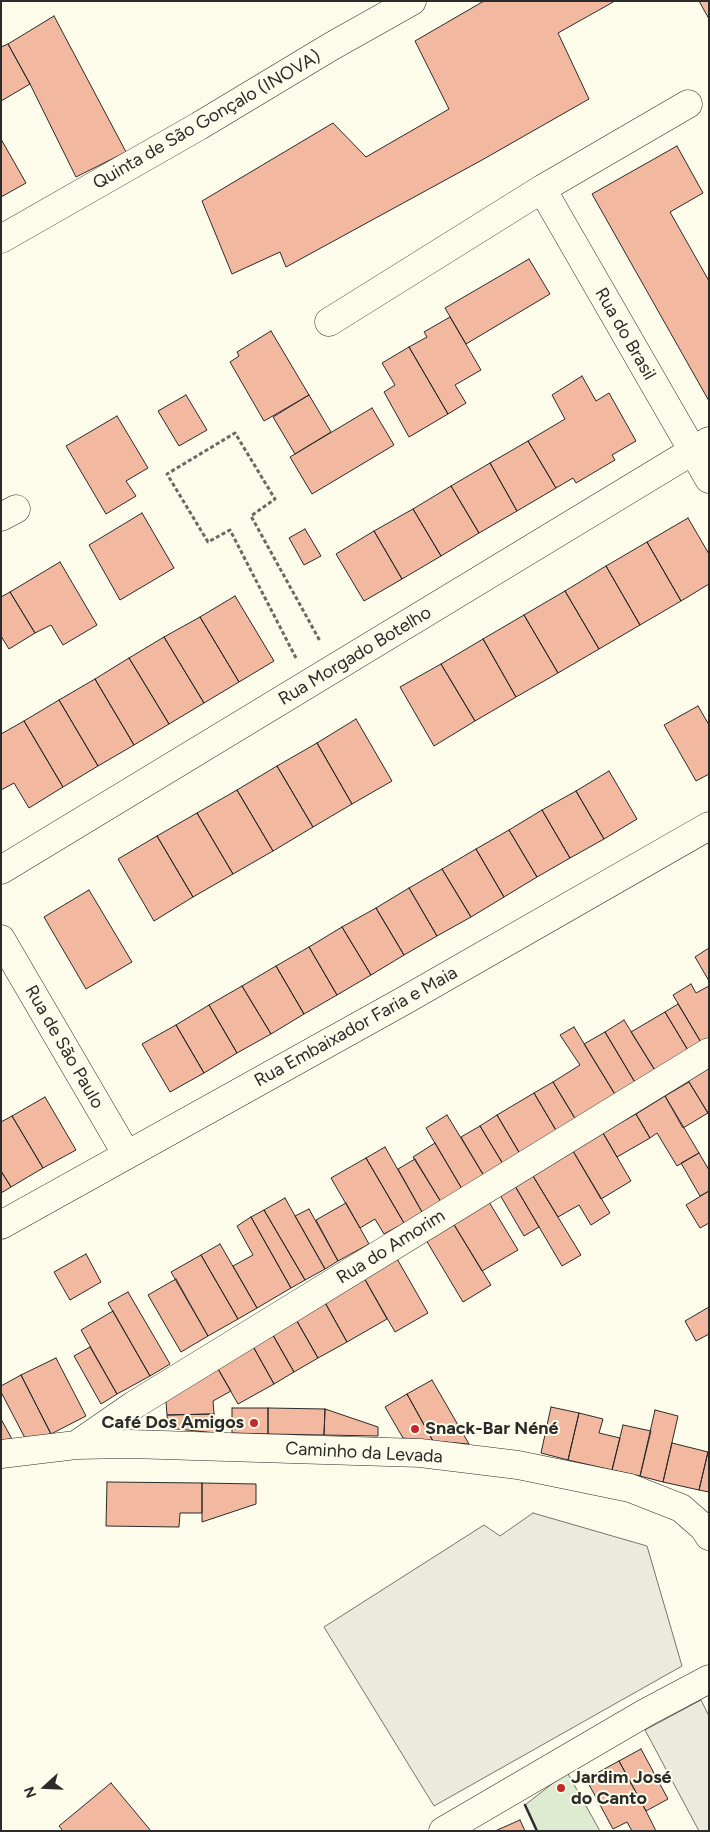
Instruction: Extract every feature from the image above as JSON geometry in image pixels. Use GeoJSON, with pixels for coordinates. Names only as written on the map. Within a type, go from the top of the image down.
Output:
{"type":"FeatureCollection","features":[{"type":"Feature","properties":{"kind":"street","name":"Quinta de São Gonçalo (INOVA)"},"geometry":{"type":"LineString","coordinates":[[1,238],[199,126],[332,46],[412,1]]}},
{"type":"Feature","properties":{"kind":"street"},"geometry":{"type":"LineString","coordinates":[[328,322],[542,190],[688,104]]}},
{"type":"Feature","properties":{"kind":"street","name":"Rua do Brasil"},"geometry":{"type":"LineString","coordinates":[[542,190],[700,446],[709,479]]}},
{"type":"Feature","properties":{"kind":"street","name":"Rua Morgado Botelho"},"geometry":{"type":"LineString","coordinates":[[1,870],[700,446]]}},
{"type":"Feature","properties":{"kind":"street","name":"Rua Embaixador Faria e Maia"},"geometry":{"type":"LineString","coordinates":[[1,1225],[407,999],[709,826]]}},
{"type":"Feature","properties":{"kind":"street","name":"Rua de São Paulo"},"geometry":{"type":"LineString","coordinates":[[1,939],[127,1155]]}},
{"type":"Feature","properties":{"kind":"street","name":"Rua do Amorim"},"geometry":{"type":"LineString","coordinates":[[76,1445],[142,1400],[709,1052]]}},
{"type":"Feature","properties":{"kind":"street","name":"Caminho da Levada"},"geometry":{"type":"LineString","coordinates":[[1,1454],[76,1445],[130,1444],[420,1453],[518,1465],[630,1488],[681,1508],[707,1531]]}},
{"type":"Feature","properties":{"kind":"street"},"geometry":{"type":"LineString","coordinates":[[443,1831],[645,1713],[709,1679]]}},
{"type":"Feature","properties":{"kind":"path"},"geometry":{"type":"LineString","coordinates":[[309,683],[230,530],[208,542],[167,474],[235,433],[276,499],[251,516],[335,668]]}},
{"type":"Feature","properties":{"kind":"green space","name":"Jardim José do Canto"},"geometry":{"type":"Polygon","coordinates":[[[567,1772],[600,1831],[537,1831],[525,1805],[567,1772]]]}},
{"type":"Feature","properties":{"kind":"shaded area"},"geometry":{"type":"Polygon","coordinates":[[[533,1513],[647,1546],[682,1666],[434,1806],[324,1627],[484,1525],[500,1536],[533,1513]]]}},
{"type":"Feature","properties":{"kind":"shaded area"},"geometry":{"type":"Polygon","coordinates":[[[701,1700],[709,1716],[709,1831],[699,1831],[645,1730],[701,1700]]]}},
{"type":"Feature","properties":{"kind":"building"},"geometry":{"type":"Polygon","coordinates":[[[484,1],[615,1],[558,33],[589,99],[286,267],[280,252],[232,274],[202,201],[333,123],[366,157],[449,109],[415,41],[484,1]]]}},
{"type":"Feature","properties":{"kind":"building"},"geometry":{"type":"Polygon","coordinates":[[[699,1],[709,1],[709,19],[699,1]]]}},
{"type":"Feature","properties":{"kind":"building"},"geometry":{"type":"Polygon","coordinates":[[[54,16],[126,152],[76,177],[8,44],[54,16]]]}},
{"type":"Feature","properties":{"kind":"building"},"geometry":{"type":"Polygon","coordinates":[[[8,44],[30,84],[1,101],[1,47],[8,44]]]}},
{"type":"Feature","properties":{"kind":"building"},"geometry":{"type":"Polygon","coordinates":[[[1,139],[26,183],[1,197],[1,139]]]}},
{"type":"Feature","properties":{"kind":"building"},"geometry":{"type":"Polygon","coordinates":[[[677,146],[703,193],[670,212],[709,281],[709,401],[592,194],[677,146]]]}},
{"type":"Feature","properties":{"kind":"building"},"geometry":{"type":"Polygon","coordinates":[[[529,259],[550,294],[466,344],[445,308],[529,259]]]}},
{"type":"Feature","properties":{"kind":"building"},"geometry":{"type":"Polygon","coordinates":[[[450,317],[481,370],[455,385],[466,403],[448,414],[409,347],[427,337],[424,332],[450,317]]]}},
{"type":"Feature","properties":{"kind":"building"},"geometry":{"type":"Polygon","coordinates":[[[271,331],[309,395],[264,421],[230,362],[239,356],[237,352],[271,331]]]}},
{"type":"Feature","properties":{"kind":"building"},"geometry":{"type":"Polygon","coordinates":[[[409,347],[448,414],[409,437],[384,392],[395,385],[382,363],[409,347]]]}},
{"type":"Feature","properties":{"kind":"building"},"geometry":{"type":"Polygon","coordinates":[[[582,376],[596,401],[609,393],[636,441],[612,455],[615,460],[576,483],[573,478],[556,488],[528,441],[565,419],[552,395],[582,376]]]}},
{"type":"Feature","properties":{"kind":"building"},"geometry":{"type":"Polygon","coordinates":[[[186,395],[207,430],[179,446],[158,411],[186,395]]]}},
{"type":"Feature","properties":{"kind":"building"},"geometry":{"type":"Polygon","coordinates":[[[309,395],[331,432],[295,454],[273,417],[309,395]]]}},
{"type":"Feature","properties":{"kind":"building"},"geometry":{"type":"Polygon","coordinates":[[[372,408],[394,445],[312,494],[290,457],[372,408]]]}},
{"type":"Feature","properties":{"kind":"building"},"geometry":{"type":"Polygon","coordinates":[[[117,416],[148,468],[126,481],[136,496],[106,514],[66,446],[117,416]]]}},
{"type":"Feature","properties":{"kind":"building"},"geometry":{"type":"Polygon","coordinates":[[[528,441],[556,488],[517,511],[490,463],[528,441]]]}},
{"type":"Feature","properties":{"kind":"building"},"geometry":{"type":"Polygon","coordinates":[[[490,463],[517,511],[479,533],[451,486],[490,463]]]}},
{"type":"Feature","properties":{"kind":"building"},"geometry":{"type":"Polygon","coordinates":[[[451,486],[479,533],[441,556],[413,509],[451,486]]]}},
{"type":"Feature","properties":{"kind":"building"},"geometry":{"type":"Polygon","coordinates":[[[413,509],[441,556],[402,579],[374,531],[413,509]]]}},
{"type":"Feature","properties":{"kind":"building"},"geometry":{"type":"Polygon","coordinates":[[[142,513],[174,568],[120,600],[89,545],[142,513]]]}},
{"type":"Feature","properties":{"kind":"building"},"geometry":{"type":"Polygon","coordinates":[[[688,518],[709,554],[709,584],[681,601],[647,542],[688,518]]]}},
{"type":"Feature","properties":{"kind":"building"},"geometry":{"type":"Polygon","coordinates":[[[305,529],[321,556],[304,565],[289,538],[305,529]]]}},
{"type":"Feature","properties":{"kind":"building"},"geometry":{"type":"Polygon","coordinates":[[[374,531],[402,579],[364,601],[336,554],[374,531]]]}},
{"type":"Feature","properties":{"kind":"building"},"geometry":{"type":"Polygon","coordinates":[[[647,542],[681,601],[640,625],[606,566],[647,542]]]}},
{"type":"Feature","properties":{"kind":"building"},"geometry":{"type":"Polygon","coordinates":[[[60,562],[97,625],[63,645],[51,625],[35,633],[10,592],[60,562]]]}},
{"type":"Feature","properties":{"kind":"building"},"geometry":{"type":"Polygon","coordinates":[[[606,566],[640,625],[599,649],[565,591],[606,566]]]}},
{"type":"Feature","properties":{"kind":"building"},"geometry":{"type":"Polygon","coordinates":[[[565,591],[599,649],[558,673],[524,615],[565,591]]]}},
{"type":"Feature","properties":{"kind":"building"},"geometry":{"type":"Polygon","coordinates":[[[10,592],[35,633],[9,649],[1,636],[1,597],[10,592]]]}},
{"type":"Feature","properties":{"kind":"building"},"geometry":{"type":"Polygon","coordinates":[[[235,596],[274,661],[239,682],[200,617],[235,596]]]}},
{"type":"Feature","properties":{"kind":"building"},"geometry":{"type":"Polygon","coordinates":[[[524,615],[558,673],[516,697],[483,639],[524,615]]]}},
{"type":"Feature","properties":{"kind":"building"},"geometry":{"type":"Polygon","coordinates":[[[200,617],[239,682],[204,703],[164,637],[200,617]]]}},
{"type":"Feature","properties":{"kind":"building"},"geometry":{"type":"Polygon","coordinates":[[[164,637],[204,703],[169,724],[129,658],[164,637]]]}},
{"type":"Feature","properties":{"kind":"building"},"geometry":{"type":"Polygon","coordinates":[[[483,639],[516,697],[475,721],[441,664],[483,639]]]}},
{"type":"Feature","properties":{"kind":"building"},"geometry":{"type":"Polygon","coordinates":[[[129,658],[169,724],[134,745],[95,679],[129,658]]]}},
{"type":"Feature","properties":{"kind":"building"},"geometry":{"type":"Polygon","coordinates":[[[441,664],[475,721],[434,746],[400,687],[441,664]]]}},
{"type":"Feature","properties":{"kind":"building"},"geometry":{"type":"Polygon","coordinates":[[[95,679],[134,745],[98,766],[59,700],[95,679]]]}},
{"type":"Feature","properties":{"kind":"building"},"geometry":{"type":"Polygon","coordinates":[[[59,700],[98,766],[63,787],[24,721],[59,700]]]}},
{"type":"Feature","properties":{"kind":"building"},"geometry":{"type":"Polygon","coordinates":[[[698,706],[709,725],[709,774],[696,781],[664,725],[698,706]]]}},
{"type":"Feature","properties":{"kind":"building"},"geometry":{"type":"Polygon","coordinates":[[[356,719],[392,781],[352,804],[317,743],[356,719]]]}},
{"type":"Feature","properties":{"kind":"building"},"geometry":{"type":"Polygon","coordinates":[[[24,721],[63,787],[29,808],[14,783],[1,790],[1,734],[24,721]]]}},
{"type":"Feature","properties":{"kind":"building"},"geometry":{"type":"Polygon","coordinates":[[[317,743],[352,804],[313,827],[277,766],[317,743]]]}},
{"type":"Feature","properties":{"kind":"building"},"geometry":{"type":"Polygon","coordinates":[[[277,766],[313,827],[273,851],[237,790],[277,766]]]}},
{"type":"Feature","properties":{"kind":"building"},"geometry":{"type":"Polygon","coordinates":[[[609,771],[637,819],[604,839],[576,791],[609,771]]]}},
{"type":"Feature","properties":{"kind":"building"},"geometry":{"type":"Polygon","coordinates":[[[237,790],[273,851],[233,874],[197,813],[237,790]]]}},
{"type":"Feature","properties":{"kind":"building"},"geometry":{"type":"Polygon","coordinates":[[[576,791],[604,839],[570,858],[542,810],[576,791]]]}},
{"type":"Feature","properties":{"kind":"building"},"geometry":{"type":"Polygon","coordinates":[[[542,810],[570,858],[537,877],[509,830],[542,810]]]}},
{"type":"Feature","properties":{"kind":"building"},"geometry":{"type":"Polygon","coordinates":[[[197,813],[233,874],[193,897],[157,836],[197,813]]]}},
{"type":"Feature","properties":{"kind":"building"},"geometry":{"type":"Polygon","coordinates":[[[509,830],[537,877],[504,897],[476,849],[509,830]]]}},
{"type":"Feature","properties":{"kind":"building"},"geometry":{"type":"Polygon","coordinates":[[[157,836],[193,897],[154,921],[118,859],[157,836]]]}},
{"type":"Feature","properties":{"kind":"building"},"geometry":{"type":"Polygon","coordinates":[[[476,849],[504,897],[471,917],[442,869],[476,849]]]}},
{"type":"Feature","properties":{"kind":"building"},"geometry":{"type":"Polygon","coordinates":[[[442,869],[471,917],[437,936],[409,888],[442,869]]]}},
{"type":"Feature","properties":{"kind":"building"},"geometry":{"type":"Polygon","coordinates":[[[409,888],[437,936],[404,955],[376,908],[409,888]]]}},
{"type":"Feature","properties":{"kind":"building"},"geometry":{"type":"Polygon","coordinates":[[[89,890],[132,962],[86,989],[44,917],[89,890]]]}},
{"type":"Feature","properties":{"kind":"building"},"geometry":{"type":"Polygon","coordinates":[[[376,908],[404,955],[371,975],[342,927],[376,908]]]}},
{"type":"Feature","properties":{"kind":"building"},"geometry":{"type":"Polygon","coordinates":[[[342,927],[371,975],[337,995],[309,947],[342,927]]]}},
{"type":"Feature","properties":{"kind":"building"},"geometry":{"type":"Polygon","coordinates":[[[309,947],[337,995],[304,1014],[276,966],[309,947]]]}},
{"type":"Feature","properties":{"kind":"building"},"geometry":{"type":"Polygon","coordinates":[[[709,948],[709,981],[695,957],[709,948]]]}},
{"type":"Feature","properties":{"kind":"building"},"geometry":{"type":"Polygon","coordinates":[[[276,966],[304,1014],[271,1034],[242,986],[276,966]]]}},
{"type":"Feature","properties":{"kind":"building"},"geometry":{"type":"Polygon","coordinates":[[[691,984],[696,993],[709,986],[709,1040],[702,1044],[673,995],[691,984]]]}},
{"type":"Feature","properties":{"kind":"building"},"geometry":{"type":"Polygon","coordinates":[[[242,986],[271,1034],[237,1053],[209,1005],[242,986]]]}},
{"type":"Feature","properties":{"kind":"building"},"geometry":{"type":"Polygon","coordinates":[[[678,1004],[702,1044],[689,1052],[665,1012],[678,1004]]]}},
{"type":"Feature","properties":{"kind":"building"},"geometry":{"type":"Polygon","coordinates":[[[209,1005],[237,1053],[204,1073],[176,1025],[209,1005]]]}},
{"type":"Feature","properties":{"kind":"building"},"geometry":{"type":"Polygon","coordinates":[[[665,1012],[689,1052],[656,1072],[631,1032],[665,1012]]]}},
{"type":"Feature","properties":{"kind":"building"},"geometry":{"type":"Polygon","coordinates":[[[624,1020],[656,1072],[636,1084],[605,1032],[624,1020]]]}},
{"type":"Feature","properties":{"kind":"building"},"geometry":{"type":"Polygon","coordinates":[[[176,1025],[204,1073],[170,1092],[142,1044],[176,1025]]]}},
{"type":"Feature","properties":{"kind":"building"},"geometry":{"type":"Polygon","coordinates":[[[574,1027],[616,1096],[576,1120],[553,1082],[580,1065],[560,1035],[574,1027]]]}},
{"type":"Feature","properties":{"kind":"building"},"geometry":{"type":"Polygon","coordinates":[[[605,1032],[636,1084],[616,1096],[584,1044],[605,1032]]]}},
{"type":"Feature","properties":{"kind":"building"},"geometry":{"type":"Polygon","coordinates":[[[709,1063],[709,1115],[686,1077],[709,1063]]]}},
{"type":"Feature","properties":{"kind":"building"},"geometry":{"type":"Polygon","coordinates":[[[553,1082],[576,1120],[557,1132],[534,1093],[553,1082]]]}},
{"type":"Feature","properties":{"kind":"building"},"geometry":{"type":"Polygon","coordinates":[[[689,1082],[708,1113],[683,1128],[665,1096],[689,1082]]]}},
{"type":"Feature","properties":{"kind":"building"},"geometry":{"type":"Polygon","coordinates":[[[534,1093],[557,1132],[520,1154],[497,1115],[534,1093]]]}},
{"type":"Feature","properties":{"kind":"building"},"geometry":{"type":"Polygon","coordinates":[[[665,1096],[699,1153],[677,1166],[657,1133],[650,1138],[636,1114],[665,1096]]]}},
{"type":"Feature","properties":{"kind":"building"},"geometry":{"type":"Polygon","coordinates":[[[45,1097],[76,1150],[43,1168],[12,1116],[45,1097]]]}},
{"type":"Feature","properties":{"kind":"building"},"geometry":{"type":"Polygon","coordinates":[[[636,1114],[650,1138],[617,1157],[603,1133],[636,1114]]]}},
{"type":"Feature","properties":{"kind":"building"},"geometry":{"type":"Polygon","coordinates":[[[447,1115],[484,1176],[462,1189],[426,1128],[447,1115]]]}},
{"type":"Feature","properties":{"kind":"building"},"geometry":{"type":"Polygon","coordinates":[[[497,1115],[520,1154],[503,1164],[480,1126],[497,1115]]]}},
{"type":"Feature","properties":{"kind":"building"},"geometry":{"type":"Polygon","coordinates":[[[12,1116],[43,1168],[11,1187],[1,1171],[1,1122],[12,1116]]]}},
{"type":"Feature","properties":{"kind":"building"},"geometry":{"type":"Polygon","coordinates":[[[480,1126],[503,1164],[484,1176],[461,1137],[480,1126]]]}},
{"type":"Feature","properties":{"kind":"building"},"geometry":{"type":"Polygon","coordinates":[[[603,1133],[631,1181],[601,1199],[573,1151],[603,1133]]]}},
{"type":"Feature","properties":{"kind":"building"},"geometry":{"type":"Polygon","coordinates":[[[435,1143],[462,1189],[441,1202],[413,1157],[435,1143]]]}},
{"type":"Feature","properties":{"kind":"building"},"geometry":{"type":"Polygon","coordinates":[[[385,1147],[422,1212],[404,1223],[366,1158],[385,1147]]]}},
{"type":"Feature","properties":{"kind":"building"},"geometry":{"type":"Polygon","coordinates":[[[573,1151],[610,1213],[591,1225],[579,1205],[558,1217],[533,1176],[573,1151]]]}},
{"type":"Feature","properties":{"kind":"building"},"geometry":{"type":"Polygon","coordinates":[[[699,1153],[709,1170],[709,1191],[700,1196],[681,1163],[699,1153]]]}},
{"type":"Feature","properties":{"kind":"building"},"geometry":{"type":"Polygon","coordinates":[[[366,1158],[404,1223],[384,1234],[375,1219],[360,1228],[331,1178],[366,1158]]]}},
{"type":"Feature","properties":{"kind":"building"},"geometry":{"type":"Polygon","coordinates":[[[415,1159],[441,1202],[422,1212],[398,1169],[415,1159]]]}},
{"type":"Feature","properties":{"kind":"building"},"geometry":{"type":"Polygon","coordinates":[[[1,1171],[11,1187],[1,1193],[1,1171]]]}},
{"type":"Feature","properties":{"kind":"building"},"geometry":{"type":"Polygon","coordinates":[[[533,1176],[581,1255],[562,1266],[515,1186],[533,1176]]]}},
{"type":"Feature","properties":{"kind":"building"},"geometry":{"type":"Polygon","coordinates":[[[515,1186],[539,1227],[524,1236],[500,1195],[515,1186]]]}},
{"type":"Feature","properties":{"kind":"building"},"geometry":{"type":"Polygon","coordinates":[[[709,1191],[709,1223],[700,1228],[686,1205],[709,1191]]]}},
{"type":"Feature","properties":{"kind":"building"},"geometry":{"type":"Polygon","coordinates":[[[285,1198],[325,1269],[305,1280],[264,1210],[285,1198]]]}},
{"type":"Feature","properties":{"kind":"building"},"geometry":{"type":"Polygon","coordinates":[[[489,1202],[518,1250],[482,1271],[453,1223],[489,1202]]]}},
{"type":"Feature","properties":{"kind":"building"},"geometry":{"type":"Polygon","coordinates":[[[346,1203],[369,1244],[338,1261],[316,1220],[346,1203]]]}},
{"type":"Feature","properties":{"kind":"building"},"geometry":{"type":"Polygon","coordinates":[[[309,1209],[338,1261],[325,1269],[295,1216],[309,1209]]]}},
{"type":"Feature","properties":{"kind":"building"},"geometry":{"type":"Polygon","coordinates":[[[264,1210],[305,1280],[291,1288],[251,1217],[264,1210]]]}},
{"type":"Feature","properties":{"kind":"building"},"geometry":{"type":"Polygon","coordinates":[[[251,1217],[291,1288],[257,1308],[233,1266],[253,1255],[237,1226],[251,1217]]]}},
{"type":"Feature","properties":{"kind":"building"},"geometry":{"type":"Polygon","coordinates":[[[453,1223],[491,1285],[463,1302],[426,1240],[453,1223]]]}},
{"type":"Feature","properties":{"kind":"building"},"geometry":{"type":"Polygon","coordinates":[[[220,1244],[257,1308],[238,1319],[201,1255],[220,1244]]]}},
{"type":"Feature","properties":{"kind":"building"},"geometry":{"type":"Polygon","coordinates":[[[86,1254],[101,1282],[70,1300],[54,1272],[86,1254]]]}},
{"type":"Feature","properties":{"kind":"building"},"geometry":{"type":"Polygon","coordinates":[[[201,1255],[238,1319],[208,1336],[171,1272],[201,1255]]]}},
{"type":"Feature","properties":{"kind":"building"},"geometry":{"type":"Polygon","coordinates":[[[396,1257],[428,1313],[395,1332],[363,1276],[396,1257]]]}},
{"type":"Feature","properties":{"kind":"building"},"geometry":{"type":"Polygon","coordinates":[[[363,1276],[387,1319],[347,1342],[323,1299],[363,1276]]]}},
{"type":"Feature","properties":{"kind":"building"},"geometry":{"type":"Polygon","coordinates":[[[176,1279],[208,1336],[181,1352],[148,1295],[176,1279]]]}},
{"type":"Feature","properties":{"kind":"building"},"geometry":{"type":"Polygon","coordinates":[[[128,1292],[170,1364],[150,1376],[108,1303],[128,1292]]]}},
{"type":"Feature","properties":{"kind":"building"},"geometry":{"type":"Polygon","coordinates":[[[323,1299],[347,1342],[318,1358],[294,1316],[323,1299]]]}},
{"type":"Feature","properties":{"kind":"building"},"geometry":{"type":"Polygon","coordinates":[[[709,1307],[709,1334],[696,1341],[685,1321],[709,1307]]]}},
{"type":"Feature","properties":{"kind":"building"},"geometry":{"type":"Polygon","coordinates":[[[113,1311],[150,1376],[117,1394],[81,1330],[113,1311]]]}},
{"type":"Feature","properties":{"kind":"building"},"geometry":{"type":"Polygon","coordinates":[[[294,1316],[318,1358],[294,1372],[270,1330],[294,1316]]]}},
{"type":"Feature","properties":{"kind":"building"},"geometry":{"type":"Polygon","coordinates":[[[270,1330],[294,1372],[274,1384],[250,1341],[270,1330]]]}},
{"type":"Feature","properties":{"kind":"building"},"geometry":{"type":"Polygon","coordinates":[[[250,1341],[274,1384],[238,1404],[214,1362],[250,1341]]]}},
{"type":"Feature","properties":{"kind":"building"},"geometry":{"type":"Polygon","coordinates":[[[90,1347],[117,1394],[101,1404],[74,1356],[90,1347]]]}},
{"type":"Feature","properties":{"kind":"building"},"geometry":{"type":"Polygon","coordinates":[[[56,1358],[86,1416],[51,1434],[21,1375],[56,1358]]]}},
{"type":"Feature","properties":{"kind":"building"},"geometry":{"type":"Polygon","coordinates":[[[214,1362],[231,1391],[213,1401],[214,1414],[167,1415],[165,1390],[214,1362]]]}},
{"type":"Feature","properties":{"kind":"building"},"geometry":{"type":"Polygon","coordinates":[[[21,1375],[51,1434],[25,1438],[1,1392],[1,1386],[21,1375]]]}},
{"type":"Feature","properties":{"kind":"building"},"geometry":{"type":"Polygon","coordinates":[[[432,1380],[469,1444],[433,1441],[407,1394],[432,1380]]]}},
{"type":"Feature","properties":{"kind":"building"},"geometry":{"type":"Polygon","coordinates":[[[407,1394],[433,1441],[403,1438],[385,1407],[407,1394]]]}},
{"type":"Feature","properties":{"kind":"building"},"geometry":{"type":"Polygon","coordinates":[[[551,1407],[579,1413],[568,1460],[541,1453],[551,1407]]]}},
{"type":"Feature","properties":{"kind":"building"},"geometry":{"type":"Polygon","coordinates":[[[232,1408],[268,1408],[268,1434],[232,1433],[232,1408]]]}},
{"type":"Feature","properties":{"kind":"building"},"geometry":{"type":"Polygon","coordinates":[[[268,1408],[325,1409],[324,1435],[268,1434],[268,1408]]]}},
{"type":"Feature","properties":{"kind":"building"},"geometry":{"type":"Polygon","coordinates":[[[325,1409],[378,1427],[378,1436],[324,1435],[325,1409]]]}},
{"type":"Feature","properties":{"kind":"building"},"geometry":{"type":"Polygon","coordinates":[[[655,1410],[678,1416],[663,1482],[640,1476],[655,1410]]]}},
{"type":"Feature","properties":{"kind":"building"},"geometry":{"type":"Polygon","coordinates":[[[579,1413],[603,1419],[599,1433],[620,1438],[612,1470],[568,1460],[579,1413]]]}},
{"type":"Feature","properties":{"kind":"building"},"geometry":{"type":"Polygon","coordinates":[[[214,1414],[215,1433],[168,1428],[167,1415],[214,1414]]]}},
{"type":"Feature","properties":{"kind":"building"},"geometry":{"type":"Polygon","coordinates":[[[1,1419],[12,1439],[1,1440],[1,1419]]]}},
{"type":"Feature","properties":{"kind":"building"},"geometry":{"type":"Polygon","coordinates":[[[623,1425],[651,1431],[640,1476],[612,1470],[623,1425]]]}},
{"type":"Feature","properties":{"kind":"building"},"geometry":{"type":"Polygon","coordinates":[[[672,1443],[708,1452],[699,1490],[663,1482],[672,1443]]]}},
{"type":"Feature","properties":{"kind":"building"},"geometry":{"type":"Polygon","coordinates":[[[709,1452],[709,1492],[699,1490],[709,1452]]]}},
{"type":"Feature","properties":{"kind":"building"},"geometry":{"type":"Polygon","coordinates":[[[107,1482],[202,1483],[202,1513],[180,1513],[179,1527],[106,1526],[107,1482]]]}},
{"type":"Feature","properties":{"kind":"building"},"geometry":{"type":"Polygon","coordinates":[[[202,1483],[256,1484],[256,1504],[202,1522],[202,1483]]]}},
{"type":"Feature","properties":{"kind":"building"},"geometry":{"type":"Polygon","coordinates":[[[641,1749],[668,1799],[646,1811],[619,1761],[641,1749]]]}},
{"type":"Feature","properties":{"kind":"building"},"geometry":{"type":"Polygon","coordinates":[[[619,1761],[656,1831],[632,1831],[627,1822],[613,1829],[586,1779],[619,1761]]]}},
{"type":"Feature","properties":{"kind":"building"},"geometry":{"type":"Polygon","coordinates":[[[111,1783],[151,1831],[63,1831],[59,1826],[111,1783]]]}},
{"type":"Feature","properties":{"kind":"building"},"geometry":{"type":"Polygon","coordinates":[[[520,1820],[525,1831],[495,1831],[520,1820]]]}},
{"type":"Feature","properties":{"kind":"wall"},"geometry":{"type":"LineString","coordinates":[[525,1805],[537,1831]]}},
{"type":"Feature","properties":{"kind":"place","name":"Café Dos Amigos"},"geometry":{"type":"Point","coordinates":[254,1423]}},
{"type":"Feature","properties":{"kind":"place","name":"Snack-Bar Néné"},"geometry":{"type":"Point","coordinates":[415,1429]}},
{"type":"Feature","properties":{"kind":"place","name":"Jardim José do Canto"},"geometry":{"type":"Point","coordinates":[561,1788]}}]}
